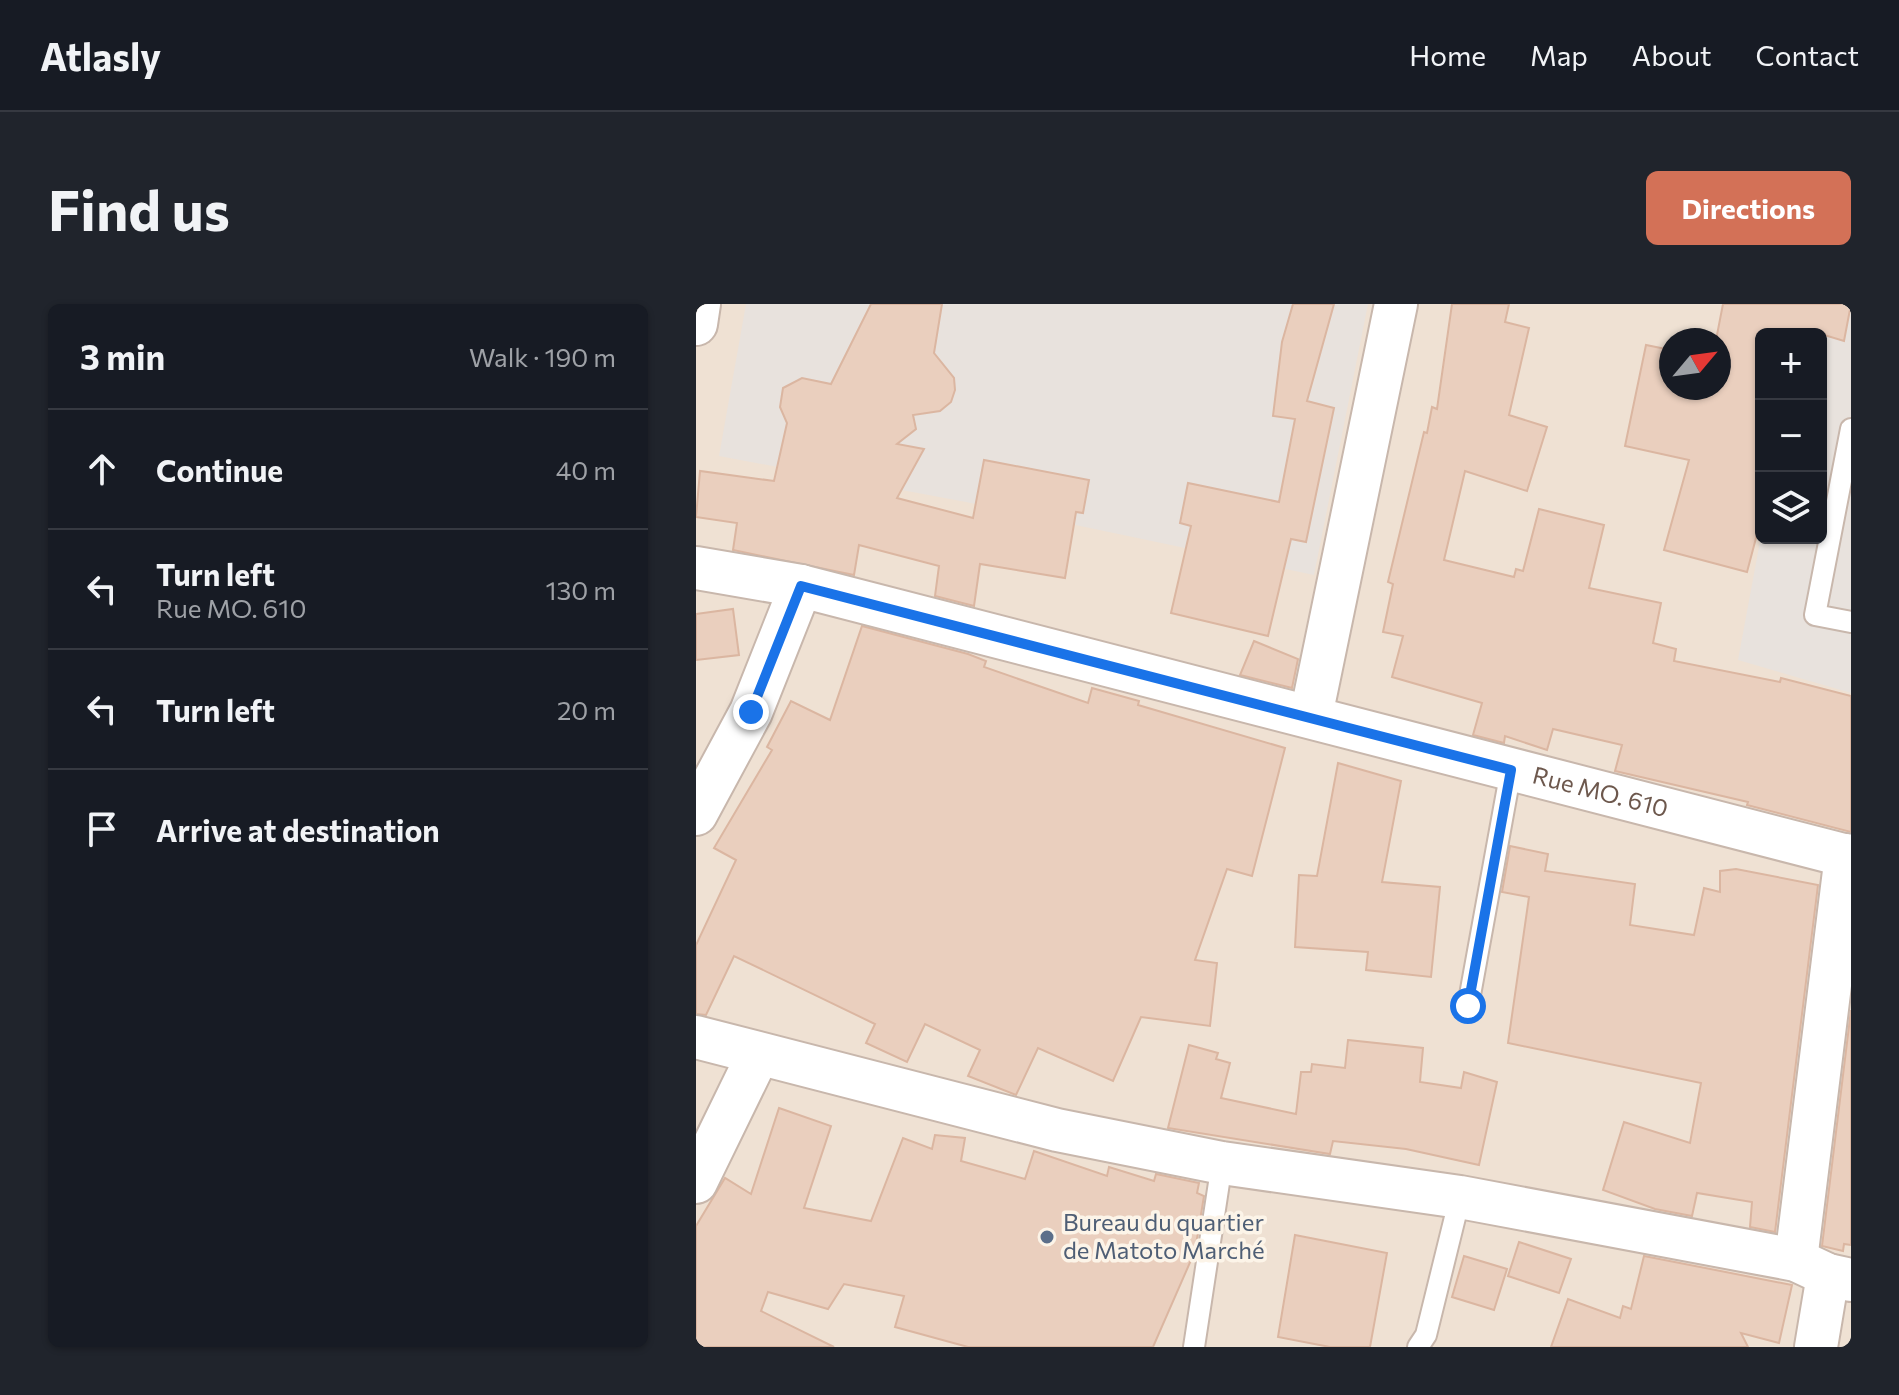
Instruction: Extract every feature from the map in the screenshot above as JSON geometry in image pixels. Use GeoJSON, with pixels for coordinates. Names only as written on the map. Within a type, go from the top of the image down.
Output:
{"type":"FeatureCollection","features":[{"type":"Feature","properties":{"kind":"street"},"geometry":{"type":"LineString","coordinates":[[696,324],[699,304]]}},
{"type":"Feature","properties":{"kind":"street"},"geometry":{"type":"LineString","coordinates":[[1311,716],[1396,304]]}},
{"type":"Feature","properties":{"kind":"street","name":"Rue MO. 610"},"geometry":{"type":"LineString","coordinates":[[696,568],[801,586],[1848,856]]}},
{"type":"Feature","properties":{"kind":"street"},"geometry":{"type":"LineString","coordinates":[[696,814],[751,712],[801,586]]}},
{"type":"Feature","properties":{"kind":"street"},"geometry":{"type":"LineString","coordinates":[[1816,1347],[1825,1272],[1848,856]]}},
{"type":"Feature","properties":{"kind":"street"},"geometry":{"type":"LineString","coordinates":[[696,1037],[1057,1130],[1222,1163],[1460,1197],[1825,1272]]}},
{"type":"Feature","properties":{"kind":"street"},"geometry":{"type":"LineString","coordinates":[[696,1182],[758,1055]]}},
{"type":"Feature","properties":{"kind":"lane"},"geometry":{"type":"LineString","coordinates":[[1851,429],[1815,615],[1851,622]]}},
{"type":"Feature","properties":{"kind":"lane"},"geometry":{"type":"LineString","coordinates":[[1468,1006],[1511,770]]}},
{"type":"Feature","properties":{"kind":"lane"},"geometry":{"type":"LineString","coordinates":[[1194,1347],[1222,1163]]}},
{"type":"Feature","properties":{"kind":"lane"},"geometry":{"type":"LineString","coordinates":[[1418,1347],[1426,1335],[1460,1197]]}},
{"type":"Feature","properties":{"kind":"shaded area"},"geometry":{"type":"Polygon","coordinates":[[[696,304],[1851,304],[1851,1347],[696,1347],[696,304]]]}},
{"type":"Feature","properties":{"kind":"shaded area"},"geometry":{"type":"Polygon","coordinates":[[[746,304],[1368,304],[1314,575],[966,502],[719,456],[746,304]]]}},
{"type":"Feature","properties":{"kind":"shaded area"},"geometry":{"type":"Polygon","coordinates":[[[1851,304],[1851,693],[1738,660],[1760,544],[1827,544],[1827,328],[1851,304]]]}},
{"type":"Feature","properties":{"kind":"building"},"geometry":{"type":"Polygon","coordinates":[[[871,304],[942,304],[934,353],[954,378],[955,390],[951,402],[940,411],[913,415],[916,429],[897,444],[924,449],[897,498],[973,518],[984,460],[1089,480],[1083,513],[1076,512],[1065,578],[980,564],[974,606],[935,596],[939,566],[859,545],[854,575],[733,550],[737,523],[696,517],[700,471],[774,481],[787,423],[780,407],[783,388],[802,378],[831,384],[871,304]]]}},
{"type":"Feature","properties":{"kind":"building"},"geometry":{"type":"Polygon","coordinates":[[[1293,304],[1334,304],[1307,401],[1334,408],[1306,542],[1291,539],[1268,636],[1171,613],[1191,526],[1180,523],[1188,483],[1279,502],[1295,419],[1273,416],[1282,342],[1293,304]]]}},
{"type":"Feature","properties":{"kind":"building"},"geometry":{"type":"Polygon","coordinates":[[[1452,304],[1509,304],[1505,322],[1529,328],[1509,415],[1547,427],[1527,491],[1465,471],[1444,560],[1514,577],[1516,569],[1523,571],[1539,509],[1604,525],[1589,588],[1661,603],[1653,643],[1676,649],[1674,661],[1780,682],[1781,678],[1851,696],[1851,832],[1747,805],[1748,802],[1615,771],[1622,745],[1553,729],[1547,750],[1505,736],[1504,743],[1473,735],[1482,703],[1392,677],[1403,636],[1383,632],[1393,584],[1388,582],[1424,432],[1427,433],[1432,407],[1437,409],[1452,304]]]}},
{"type":"Feature","properties":{"kind":"building"},"geometry":{"type":"Polygon","coordinates":[[[1723,304],[1851,304],[1844,341],[1827,336],[1827,328],[1755,328],[1755,542],[1747,572],[1664,550],[1689,460],[1625,446],[1646,345],[1659,348],[1659,400],[1731,400],[1731,328],[1718,328],[1723,304]]]}},
{"type":"Feature","properties":{"kind":"building"},"geometry":{"type":"Polygon","coordinates":[[[733,609],[739,655],[696,660],[696,614],[733,609]]]}},
{"type":"Feature","properties":{"kind":"building"},"geometry":{"type":"Polygon","coordinates":[[[862,626],[968,654],[986,661],[984,667],[1088,703],[1092,688],[1139,701],[1138,705],[1285,748],[1252,876],[1227,869],[1195,960],[1217,963],[1210,1026],[1141,1017],[1113,1081],[1038,1048],[1016,1095],[968,1076],[980,1050],[925,1024],[907,1062],[866,1043],[875,1024],[734,956],[706,1015],[696,1014],[696,945],[736,860],[714,848],[772,750],[767,747],[791,701],[830,720],[862,626]]]}},
{"type":"Feature","properties":{"kind":"building"},"geometry":{"type":"Polygon","coordinates":[[[1254,641],[1298,659],[1292,688],[1240,675],[1254,641]]]}},
{"type":"Feature","properties":{"kind":"building"},"geometry":{"type":"Polygon","coordinates":[[[1338,763],[1401,781],[1382,882],[1440,887],[1431,977],[1366,970],[1368,952],[1295,947],[1299,875],[1317,876],[1338,763]]]}},
{"type":"Feature","properties":{"kind":"building"},"geometry":{"type":"Polygon","coordinates":[[[1510,846],[1548,854],[1545,871],[1635,884],[1630,925],[1694,935],[1704,888],[1720,892],[1720,871],[1736,869],[1818,885],[1775,1232],[1750,1227],[1752,1202],[1697,1193],[1692,1216],[1655,1209],[1603,1190],[1624,1122],[1690,1143],[1701,1083],[1508,1043],[1529,897],[1502,892],[1510,846]]]}},
{"type":"Feature","properties":{"kind":"building"},"geometry":{"type":"Polygon","coordinates":[[[1851,1010],[1851,1245],[1844,1244],[1843,1251],[1822,1246],[1851,1010]]]}},
{"type":"Feature","properties":{"kind":"building"},"geometry":{"type":"Polygon","coordinates":[[[1348,1040],[1423,1048],[1420,1082],[1461,1088],[1464,1072],[1497,1082],[1479,1165],[1406,1149],[1333,1141],[1330,1154],[1168,1128],[1189,1045],[1218,1053],[1216,1059],[1230,1063],[1221,1098],[1296,1114],[1301,1072],[1311,1072],[1312,1064],[1345,1068],[1348,1040]]]}},
{"type":"Feature","properties":{"kind":"building"},"geometry":{"type":"Polygon","coordinates":[[[779,1108],[831,1126],[804,1208],[871,1221],[903,1138],[932,1149],[935,1135],[965,1138],[961,1161],[1025,1179],[1034,1151],[1107,1176],[1109,1167],[1154,1181],[1156,1174],[1199,1183],[1197,1193],[1204,1196],[1195,1251],[1153,1347],[968,1347],[895,1327],[904,1296],[844,1284],[828,1309],[768,1292],[761,1311],[834,1347],[696,1347],[696,1226],[725,1178],[751,1194],[779,1108]]]}},
{"type":"Feature","properties":{"kind":"building"},"geometry":{"type":"Polygon","coordinates":[[[1295,1235],[1387,1253],[1370,1347],[1330,1347],[1278,1337],[1295,1235]]]}},
{"type":"Feature","properties":{"kind":"building"},"geometry":{"type":"Polygon","coordinates":[[[1519,1242],[1571,1259],[1559,1293],[1508,1276],[1519,1242]]]}},
{"type":"Feature","properties":{"kind":"building"},"geometry":{"type":"Polygon","coordinates":[[[1464,1256],[1507,1269],[1494,1310],[1452,1297],[1464,1256]]]}},
{"type":"Feature","properties":{"kind":"building"},"geometry":{"type":"Polygon","coordinates":[[[1644,1256],[1792,1285],[1779,1343],[1741,1333],[1748,1347],[1551,1347],[1568,1299],[1620,1318],[1623,1306],[1631,1309],[1644,1256]]]}},
{"type":"Feature","properties":{"kind":"place","name":"Bureau du quartier de Matoto Marché"},"geometry":{"type":"Point","coordinates":[1047,1237]}},
{"type":"Feature","properties":{"kind":"route"},"geometry":{"type":"LineString","coordinates":[[751,712],[801,586],[1511,770],[1468,1006]]}}]}
